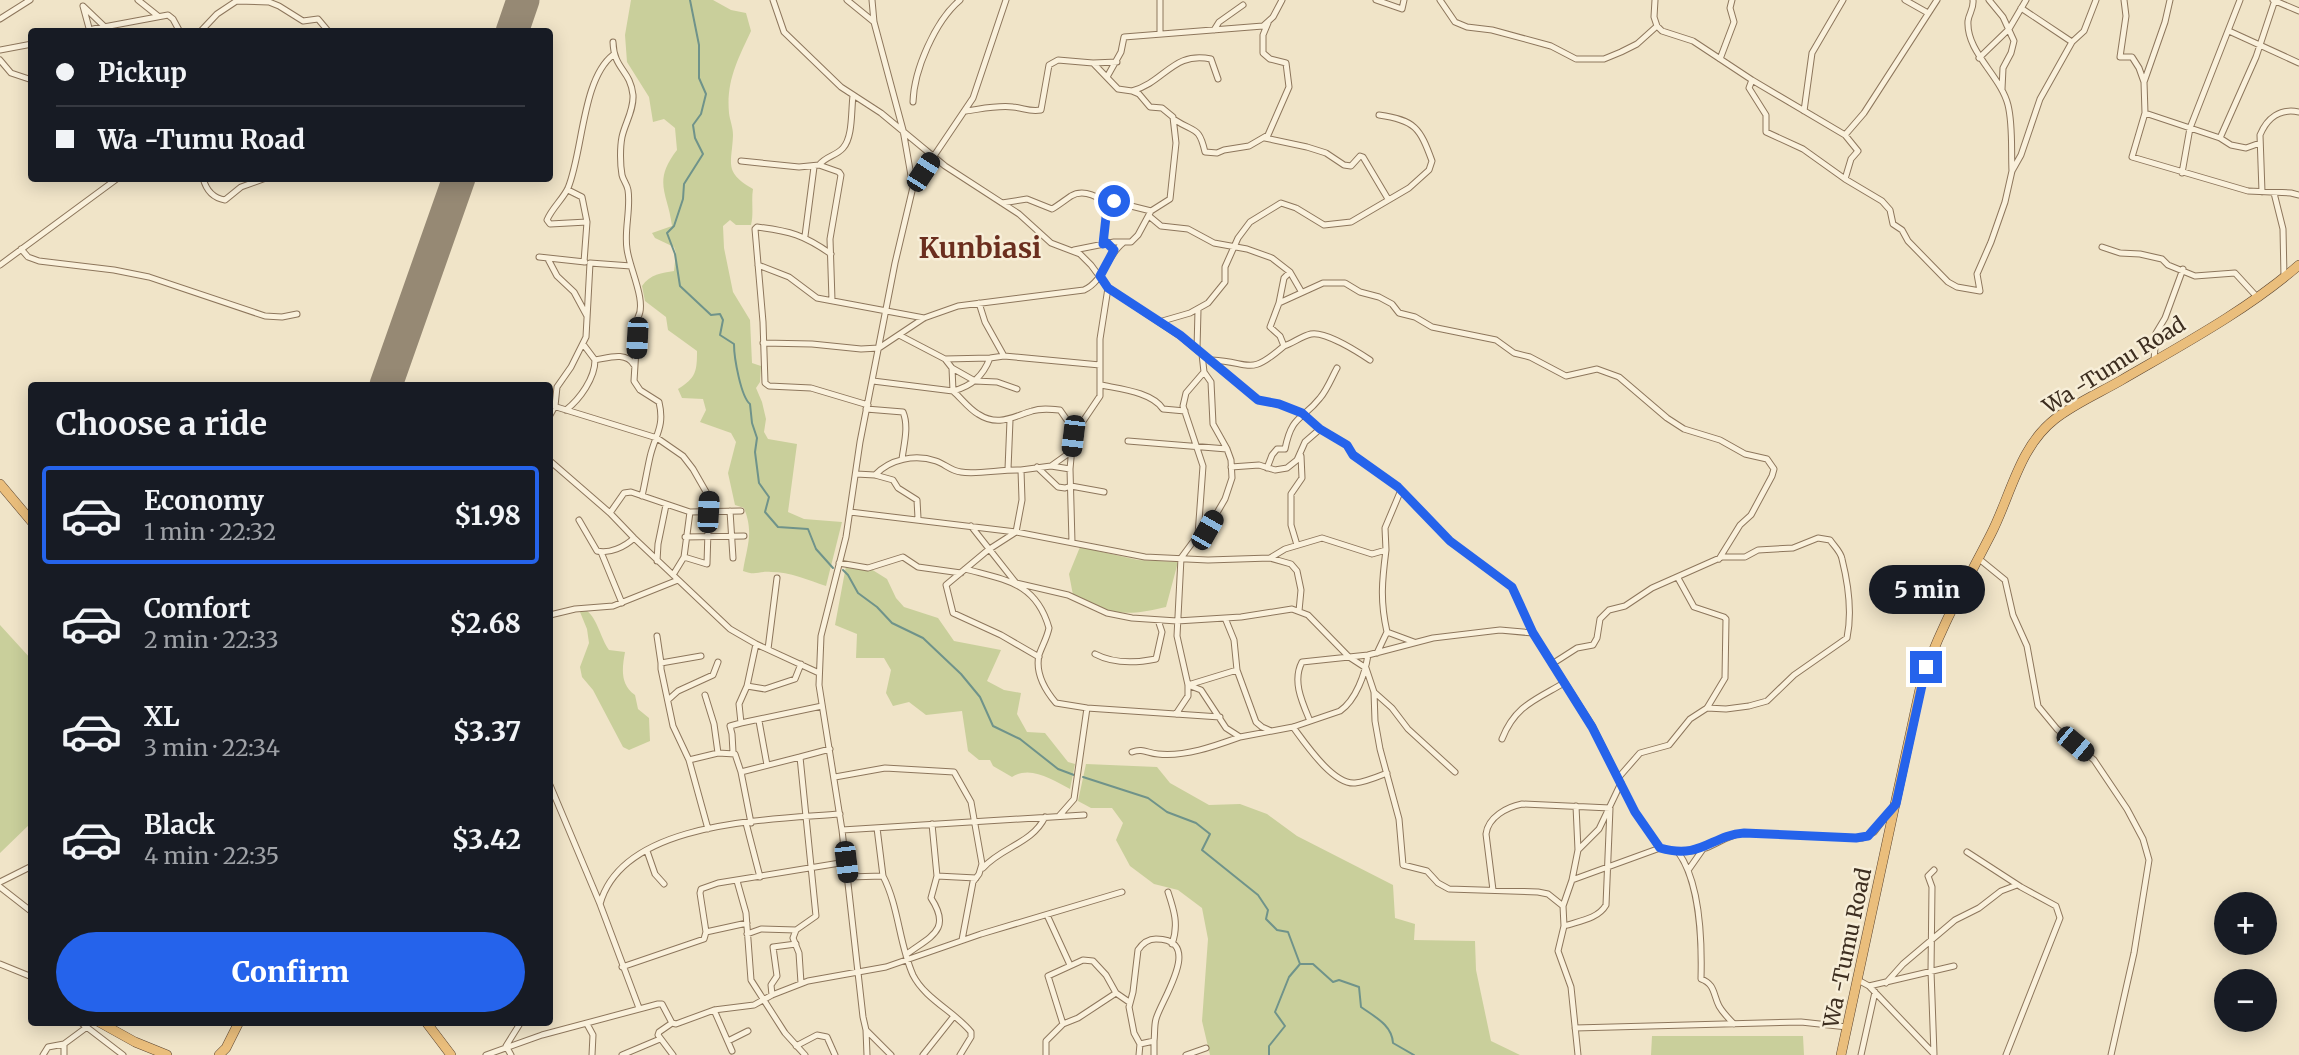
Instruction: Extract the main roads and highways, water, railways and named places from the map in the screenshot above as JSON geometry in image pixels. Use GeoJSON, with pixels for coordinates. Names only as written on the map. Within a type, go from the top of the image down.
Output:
{"type":"FeatureCollection","features":[{"type":"Feature","properties":{"kind":"highway","name":"Wa -Tumu Road"},"geometry":{"type":"LineString","coordinates":[[1841,1055],[1921,684],[1931,651],[1992,532],[2023,460],[2042,430],[2063,414],[2256,297],[2299,265]]}},
{"type":"Feature","properties":{"kind":"highway"},"geometry":{"type":"LineString","coordinates":[[0,484],[28,517]]}},
{"type":"Feature","properties":{"kind":"highway"},"geometry":{"type":"LineString","coordinates":[[106,1026],[167,1055]]}},
{"type":"Feature","properties":{"kind":"highway"},"geometry":{"type":"LineString","coordinates":[[219,1055],[226,1048],[237,1026]]}},
{"type":"Feature","properties":{"kind":"highway"},"geometry":{"type":"LineString","coordinates":[[429,1026],[451,1055]]}},
{"type":"Feature","properties":{"kind":"waterway"},"geometry":{"type":"LineString","coordinates":[[690,0],[699,45],[699,78],[706,94],[701,114],[693,125],[695,138],[703,154],[684,184],[683,199],[674,226],[667,233],[675,254],[680,286],[711,315],[720,314],[723,320],[720,335],[734,344],[739,377],[750,404],[757,438],[755,452],[759,483],[769,497],[765,512],[778,527],[808,529],[816,549],[833,568]]}},
{"type":"Feature","properties":{"kind":"waterway"},"geometry":{"type":"LineString","coordinates":[[843,570],[858,593],[892,623],[923,638],[961,674],[980,697],[993,726],[1020,739],[1058,769],[1074,775]]}},
{"type":"Feature","properties":{"kind":"waterway"},"geometry":{"type":"LineString","coordinates":[[1083,777],[1148,798],[1167,812],[1196,823],[1210,834],[1202,850],[1258,895],[1268,910],[1266,919],[1277,930],[1288,932],[1300,964],[1289,977],[1275,1012],[1285,1026],[1269,1046],[1269,1055]]}},
{"type":"Feature","properties":{"kind":"waterway"},"geometry":{"type":"LineString","coordinates":[[1300,964],[1313,964],[1333,982],[1339,980],[1359,987],[1361,1007],[1386,1026],[1393,1043],[1414,1055]]}},
{"type":"Feature","properties":{"kind":"district","name":"Kunbiasi"},"geometry":{"type":"Point","coordinates":[980,248]}}]}
